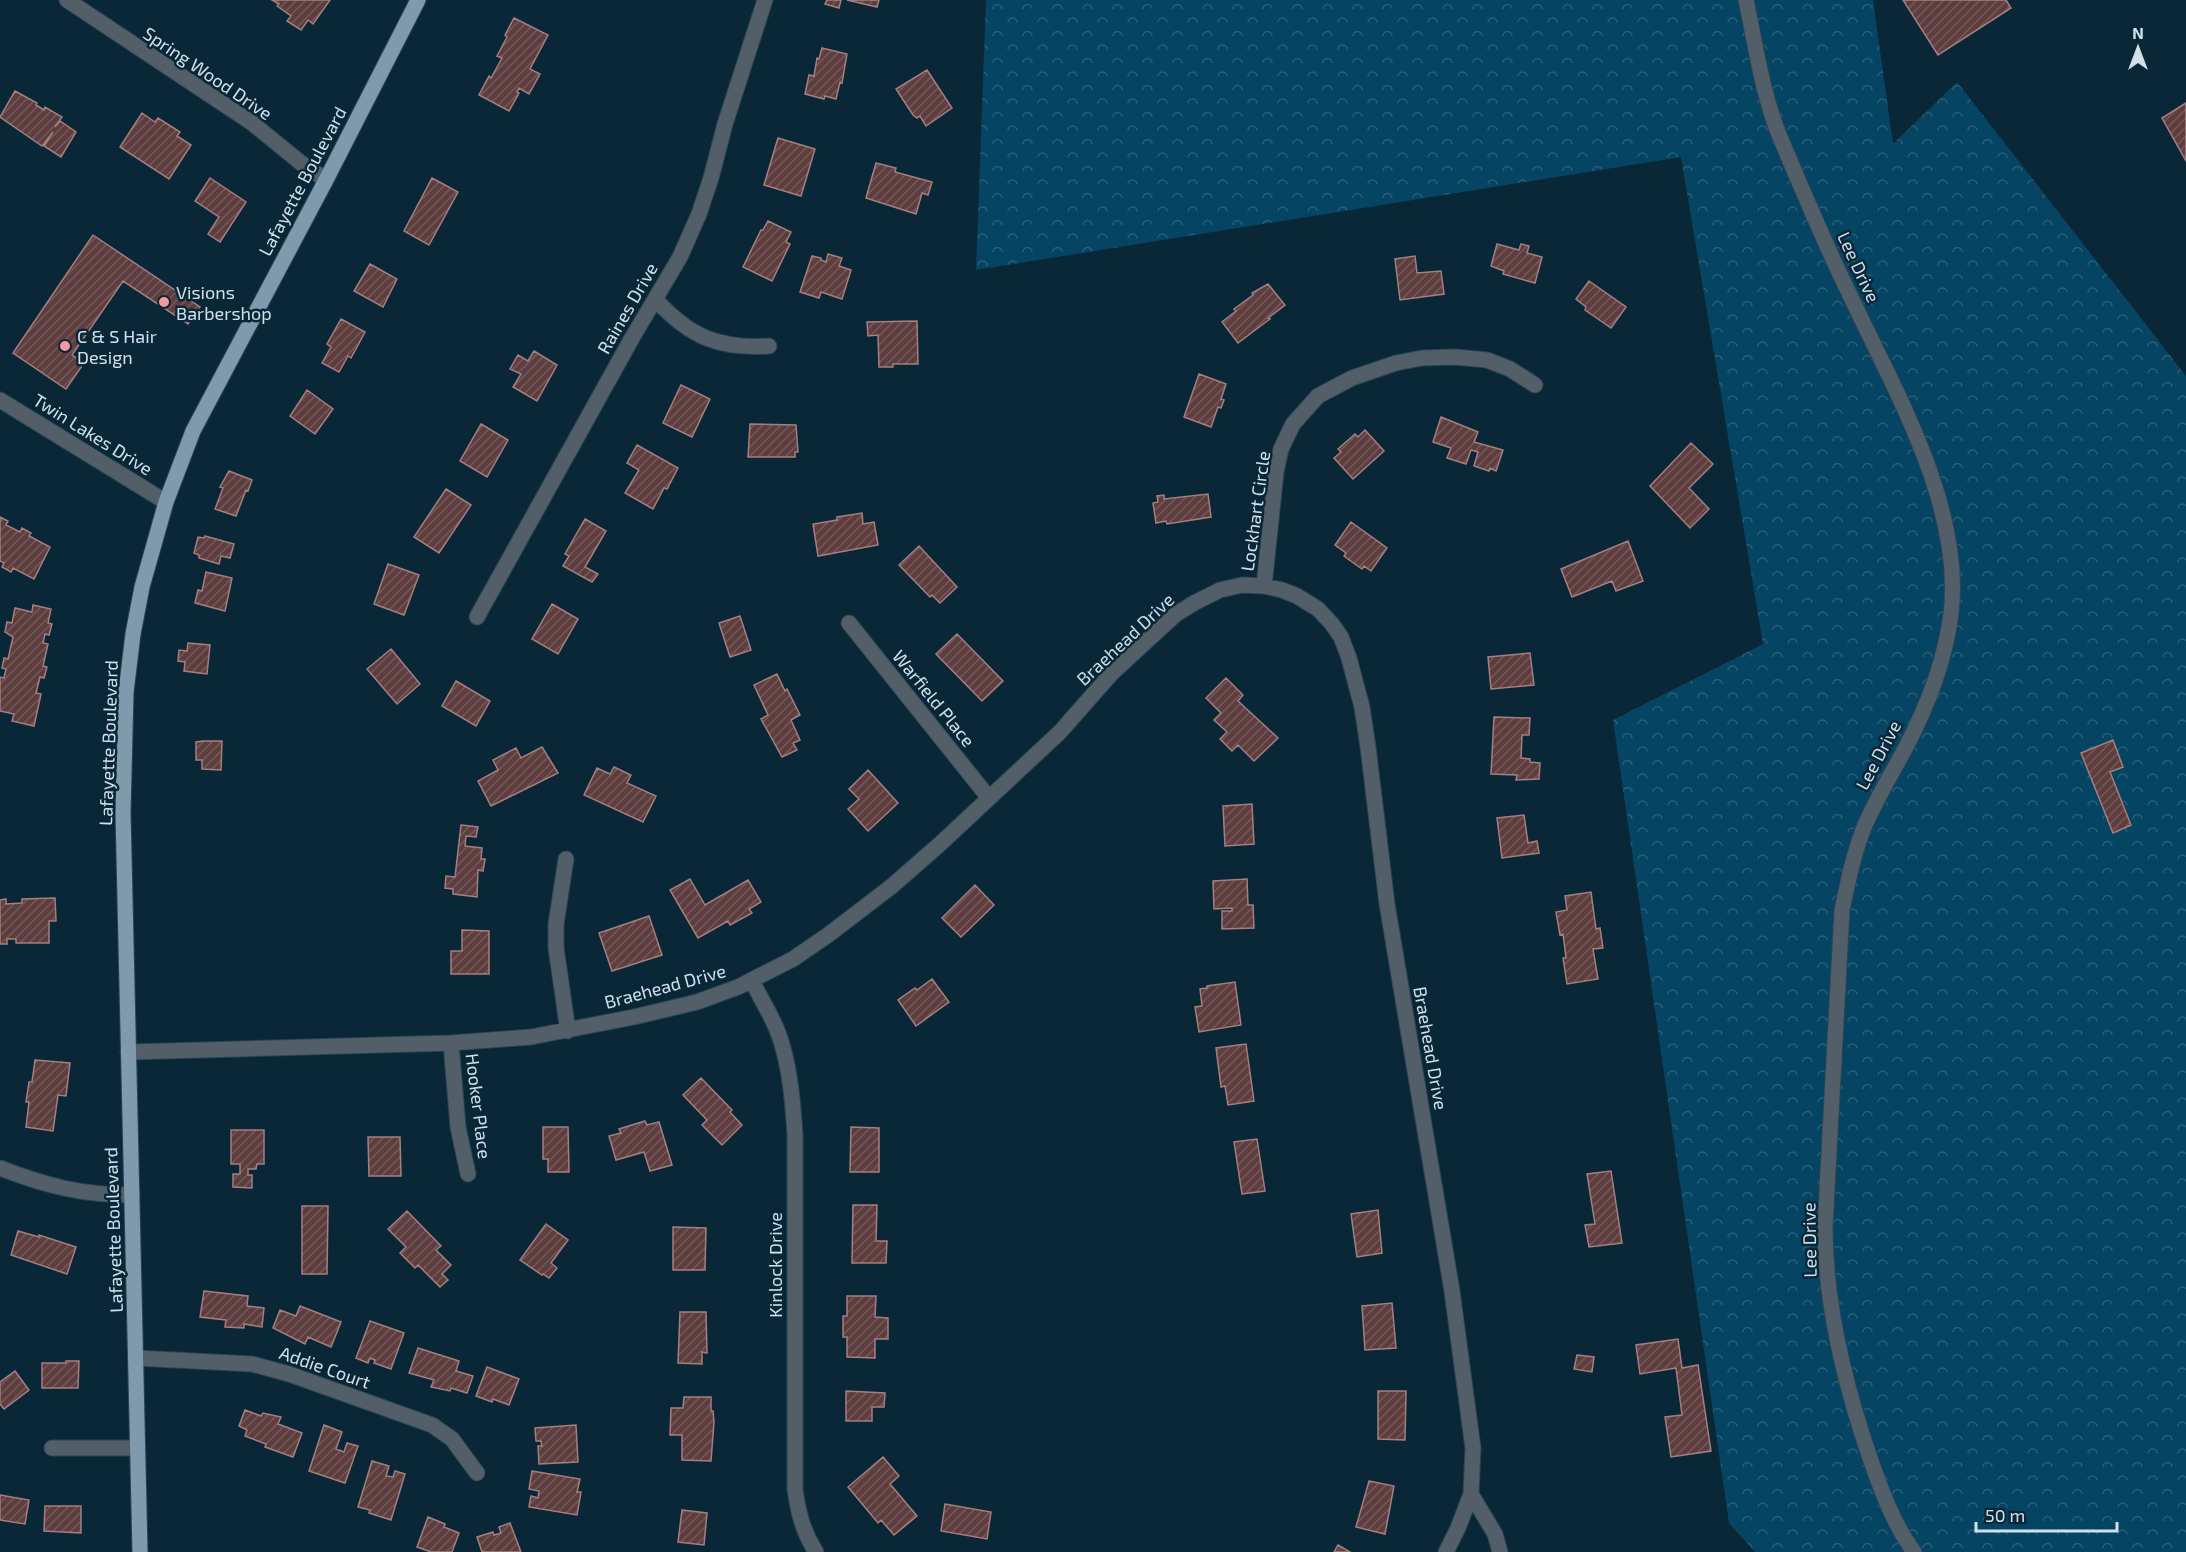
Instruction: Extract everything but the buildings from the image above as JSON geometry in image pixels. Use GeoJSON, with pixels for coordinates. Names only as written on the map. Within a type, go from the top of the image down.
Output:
{"type":"FeatureCollection","features":[{"type":"Feature","properties":{"kind":"main road","name":"Lafayette Boulevard"},"geometry":{"type":"LineString","coordinates":[[140,1552],[123,812],[126,692],[133,633],[142,588],[166,502],[193,431],[418,0]]}},
{"type":"Feature","properties":{"kind":"street","name":"Spring Wood Drive"},"geometry":{"type":"LineString","coordinates":[[67,0],[252,123],[301,164],[326,180]]}},
{"type":"Feature","properties":{"kind":"street","name":"Raines Drive"},"geometry":{"type":"LineString","coordinates":[[477,617],[545,492],[680,257],[699,214],[711,178],[725,124],[765,0]]}},
{"type":"Feature","properties":{"kind":"street","name":"Lee Drive"},"geometry":{"type":"LineString","coordinates":[[1746,0],[1761,70],[1779,134],[1849,294],[1895,389],[1921,452],[1947,530],[1951,558],[1953,586],[1950,614],[1946,640],[1936,676],[1907,746],[1864,828],[1850,872],[1842,910],[1825,1227],[1825,1254],[1833,1319],[1847,1384],[1883,1492],[1904,1539],[1914,1552]]}},
{"type":"Feature","properties":{"kind":"street"},"geometry":{"type":"LineString","coordinates":[[655,299],[668,314],[709,340],[742,348],[769,346]]}},
{"type":"Feature","properties":{"kind":"street","name":"Lockhart Circle"},"geometry":{"type":"LineString","coordinates":[[1264,586],[1276,472],[1281,449],[1293,424],[1318,396],[1352,378],[1396,363],[1422,358],[1455,357],[1487,360],[1510,369],[1535,385]]}},
{"type":"Feature","properties":{"kind":"street","name":"Twin Lakes Drive"},"geometry":{"type":"LineString","coordinates":[[0,400],[166,502]]}},
{"type":"Feature","properties":{"kind":"street","name":"Braehead Drive"},"geometry":{"type":"LineString","coordinates":[[128,1052],[451,1043],[531,1036],[568,1031],[697,1002],[752,981],[793,959],[864,907],[940,844],[1060,732],[1112,673],[1175,615],[1220,590],[1242,585],[1282,590],[1318,609],[1341,637],[1362,707],[1387,904],[1452,1292],[1473,1448],[1471,1494],[1446,1552]]}},
{"type":"Feature","properties":{"kind":"street","name":"Warfield Place"},"geometry":{"type":"LineString","coordinates":[[849,623],[989,798]]}},
{"type":"Feature","properties":{"kind":"street"},"geometry":{"type":"LineString","coordinates":[[566,859],[556,924],[556,948],[568,1031]]}},
{"type":"Feature","properties":{"kind":"street","name":"Kinlock Drive"},"geometry":{"type":"LineString","coordinates":[[752,981],[783,1047],[791,1091],[795,1135],[795,1489],[798,1513],[814,1552]]}},
{"type":"Feature","properties":{"kind":"street","name":"Hooker Place"},"geometry":{"type":"LineString","coordinates":[[451,1043],[458,1127],[468,1174]]}},
{"type":"Feature","properties":{"kind":"street"},"geometry":{"type":"LineString","coordinates":[[0,1168],[37,1182],[72,1191],[132,1195]]}},
{"type":"Feature","properties":{"kind":"street","name":"Addie Court"},"geometry":{"type":"LineString","coordinates":[[136,1358],[236,1362],[288,1374],[432,1425],[452,1439],[477,1473]]}},
{"type":"Feature","properties":{"kind":"street"},"geometry":{"type":"LineString","coordinates":[[52,1448],[137,1448]]}},
{"type":"Feature","properties":{"kind":"street"},"geometry":{"type":"LineString","coordinates":[[1471,1494],[1495,1534],[1500,1552]]}},
{"type":"Feature","properties":{"kind":"green space"},"geometry":{"type":"Polygon","coordinates":[[[986,0],[1873,0],[1893,144],[1957,82],[2186,376],[2186,1552],[1755,1552],[1729,1523],[1613,720],[1763,644],[1681,157],[976,270],[986,0]]]}},
{"type":"Feature","properties":{"kind":"place","name":"Visions Barbershop"},"geometry":{"type":"Point","coordinates":[164,302]}},
{"type":"Feature","properties":{"kind":"place","name":"C & S Hair Design"},"geometry":{"type":"Point","coordinates":[65,346]}}]}
